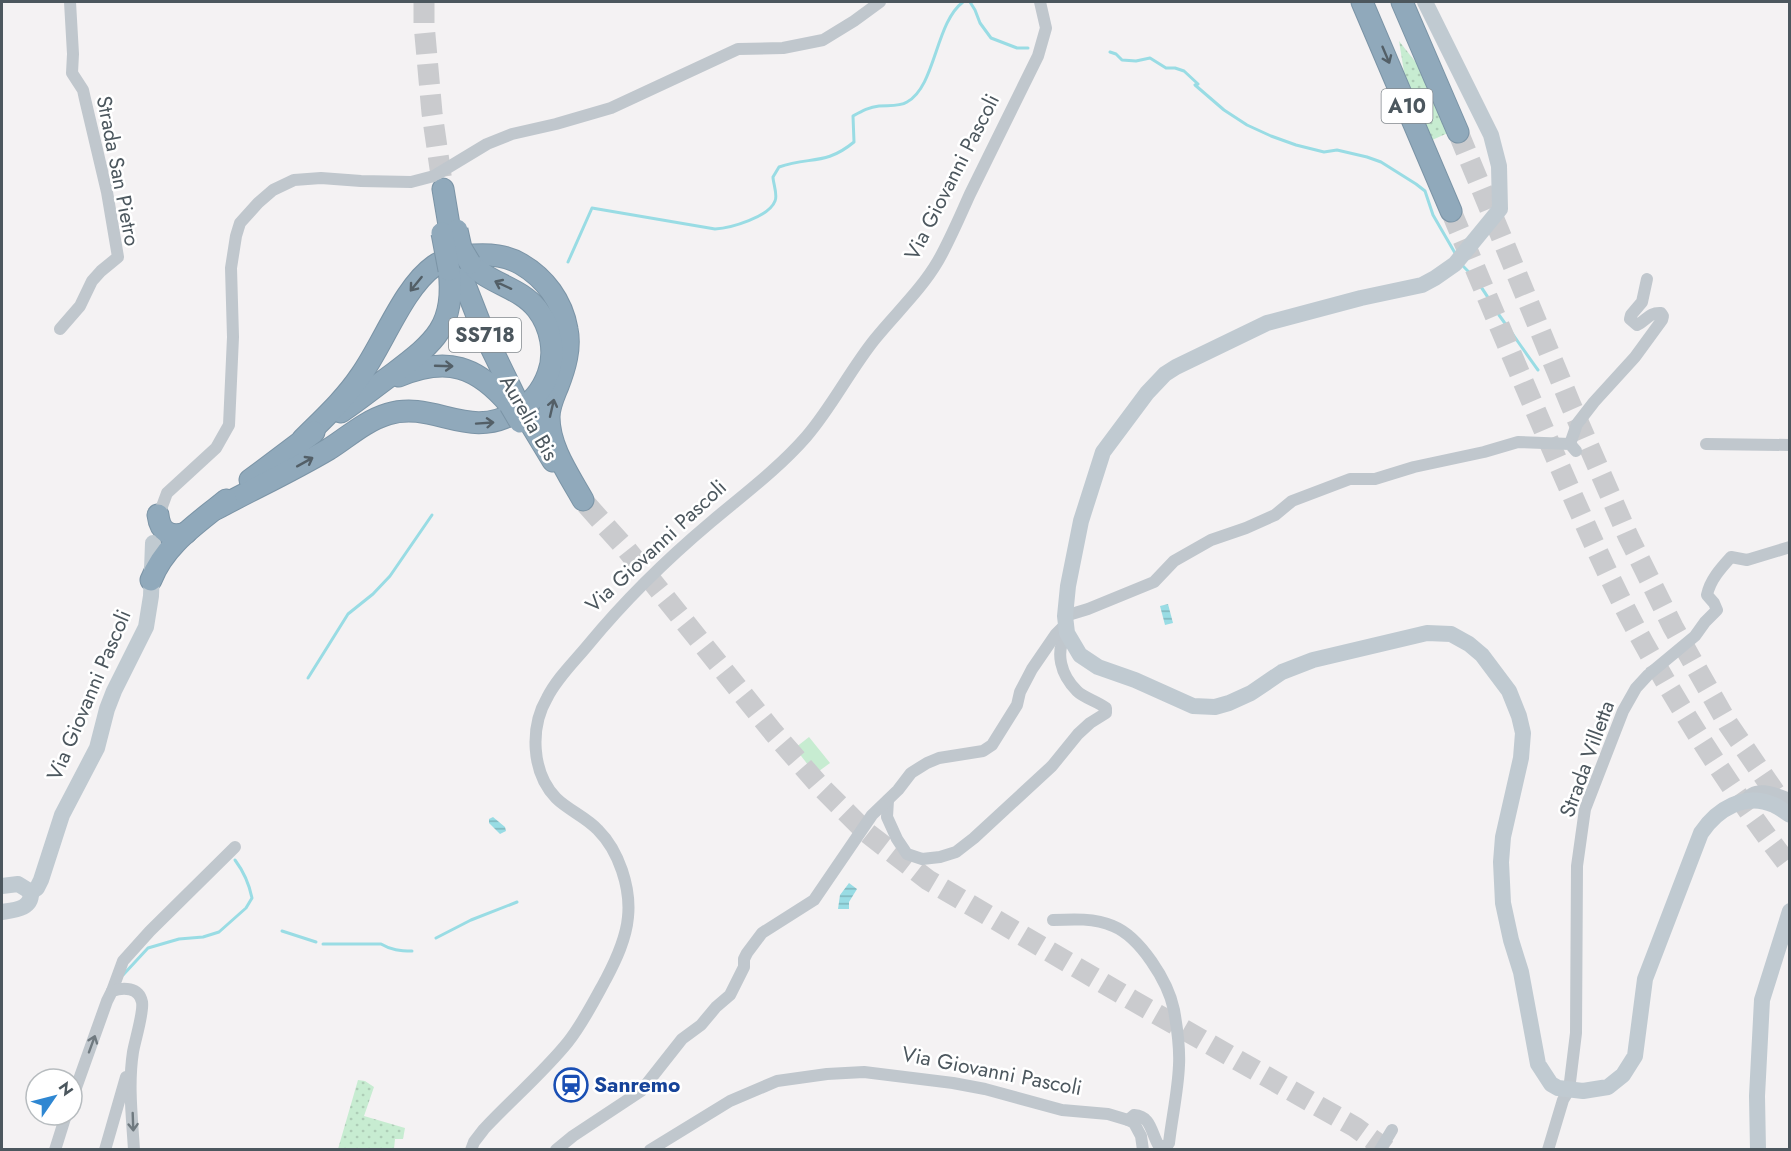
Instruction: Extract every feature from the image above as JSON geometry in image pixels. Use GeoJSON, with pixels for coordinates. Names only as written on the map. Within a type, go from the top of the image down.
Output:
{"type":"FeatureCollection","features":[{"type":"Feature","properties":{"kind":"highway","name":"A10"},"geometry":{"type":"LineString","coordinates":[[1362,2],[1451,211]]}},
{"type":"Feature","properties":{"kind":"highway","name":"A10"},"geometry":{"type":"LineString","coordinates":[[1402,2],[1458,132]]}},
{"type":"Feature","properties":{"kind":"highway","name":"Aurelia Bis"},"geometry":{"type":"LineString","coordinates":[[303,440],[361,376],[410,291],[426,272],[452,258],[475,255],[502,256],[515,261],[540,278],[556,299],[567,329],[568,345],[562,375],[550,409],[550,429],[557,451],[584,502],[559,471],[519,412],[483,331],[459,267],[450,231],[444,196]]}},
{"type":"Feature","properties":{"kind":"highway"},"geometry":{"type":"LineString","coordinates":[[152,580],[157,566],[181,537],[274,461],[419,354],[434,339],[448,311],[451,291],[459,267],[483,275],[522,294],[537,309],[547,326],[552,347],[549,370],[541,389],[530,402],[504,419],[488,423],[468,423],[420,412],[390,414],[370,421],[305,462],[216,509]]}},
{"type":"Feature","properties":{"kind":"highway"},"geometry":{"type":"LineString","coordinates":[[353,404],[396,378],[419,369],[440,365],[474,374],[493,386],[519,412]]}},
{"type":"Feature","properties":{"kind":"highway"},"geometry":{"type":"LineString","coordinates":[[159,515],[160,524],[166,532],[181,537]]}},
{"type":"Feature","properties":{"kind":"highway"},"geometry":{"type":"LineString","coordinates":[[153,543],[181,537]]}},
{"type":"Feature","properties":{"kind":"street","name":"Strada San Pietro"},"geometry":{"type":"LineString","coordinates":[[60,329],[80,306],[92,281],[118,257],[107,192],[83,90],[72,73],[70,2]]}},
{"type":"Feature","properties":{"kind":"street","name":"Via Giovanni Pascoli"},"geometry":{"type":"LineString","coordinates":[[2,912],[20,909],[29,903],[31,892],[37,888],[62,815],[97,748],[114,691],[146,627],[151,596],[153,543],[159,515],[167,494],[216,448],[229,425],[233,337],[231,268],[240,223],[258,203],[273,190],[294,180],[321,178],[361,182],[411,182],[434,176],[487,144],[512,134],[611,108],[738,49],[783,48],[823,40],[880,2]]}},
{"type":"Feature","properties":{"kind":"street","name":"Via Giovanni Pascoli"},"geometry":{"type":"LineString","coordinates":[[471,1149],[484,1129],[557,1054],[576,1030],[611,968],[622,943],[626,926],[628,900],[626,880],[609,845],[600,831],[558,800],[546,786],[536,752],[536,725],[546,698],[562,675],[620,608],[804,439],[822,417],[875,339],[910,300],[937,262],[1038,56],[1046,28],[1040,2]]}},
{"type":"Feature","properties":{"kind":"street"},"geometry":{"type":"LineString","coordinates":[[888,800],[887,817],[897,839],[908,854],[922,858],[940,857],[956,852],[1052,766],[1078,734],[1106,713],[1106,708],[1078,692],[1064,674],[1060,643],[1066,625],[1068,586],[1081,521],[1103,452],[1147,393],[1165,374],[1267,323],[1361,298],[1422,285],[1455,264],[1500,209],[1499,166],[1491,135],[1425,2]]}},
{"type":"Feature","properties":{"kind":"street"},"geometry":{"type":"LineString","coordinates":[[556,1149],[641,1091],[682,1039],[701,1025],[730,995],[744,967],[747,953],[762,933],[814,900],[872,815],[911,773],[939,758],[988,749],[1013,714],[1020,692],[1032,669],[1056,634],[1066,625],[1088,609],[1154,582],[1174,561],[1211,540],[1275,515],[1292,501],[1350,479],[1376,478],[1518,442],[1573,447],[1577,424],[1635,357],[1662,320],[1663,316],[1658,312],[1650,314],[1637,325],[1630,320],[1631,315],[1642,302],[1647,279]]}},
{"type":"Feature","properties":{"kind":"street"},"geometry":{"type":"LineString","coordinates":[[1706,444],[1790,445]]}},
{"type":"Feature","properties":{"kind":"street","name":"Strada Villetta"},"geometry":{"type":"LineString","coordinates":[[1548,1149],[1563,1100],[1569,1090],[1576,1033],[1580,838],[1585,809],[1620,718],[1636,688],[1695,636],[1717,610],[1707,595],[1708,590],[1713,579],[1731,557],[1748,560],[1790,547]]}},
{"type":"Feature","properties":{"kind":"street"},"geometry":{"type":"LineString","coordinates":[[1066,625],[1080,654],[1098,667],[1135,680],[1193,706],[1215,707],[1229,703],[1251,693],[1282,672],[1312,660],[1427,633],[1451,634],[1469,644],[1482,655],[1509,691],[1523,733],[1521,758],[1503,837],[1501,862],[1503,903],[1521,972],[1538,1064],[1551,1084],[1558,1088],[1583,1091],[1608,1087],[1623,1075],[1635,1056],[1645,978],[1701,832],[1709,820],[1728,806],[1745,801],[1775,805],[1790,816]]}},
{"type":"Feature","properties":{"kind":"street"},"geometry":{"type":"LineString","coordinates":[[1745,801],[1751,793],[1761,790],[1790,799]]}},
{"type":"Feature","properties":{"kind":"street"},"geometry":{"type":"LineString","coordinates":[[83,1067],[123,961],[150,931],[235,848]]}},
{"type":"Feature","properties":{"kind":"street"},"geometry":{"type":"LineString","coordinates":[[2,886],[18,884],[31,892]]}},
{"type":"Feature","properties":{"kind":"street"},"geometry":{"type":"LineString","coordinates":[[1758,1149],[1757,1096],[1761,1000],[1790,911]]}},
{"type":"Feature","properties":{"kind":"street","name":"Via Giovanni Pascoli"},"geometry":{"type":"LineString","coordinates":[[650,1149],[730,1101],[777,1081],[864,1072],[985,1089],[1062,1110],[1108,1114],[1128,1120],[1134,1115],[1142,1116],[1151,1127],[1159,1146],[1163,1147],[1169,1143],[1179,1065],[1173,1009],[1169,997],[1151,962],[1136,941],[1128,935],[1113,926],[1100,922],[1074,919],[1053,920]]}},
{"type":"Feature","properties":{"kind":"street"},"geometry":{"type":"LineString","coordinates":[[105,1149],[133,1053],[142,1006],[140,997],[129,988],[123,987],[112,991]]}},
{"type":"Feature","properties":{"kind":"street"},"geometry":{"type":"LineString","coordinates":[[133,1053],[130,1089],[134,1149]]}},
{"type":"Feature","properties":{"kind":"street"},"geometry":{"type":"LineString","coordinates":[[1128,1120],[1134,1124],[1141,1136],[1143,1149]]}},
{"type":"Feature","properties":{"kind":"street"},"geometry":{"type":"LineString","coordinates":[[54,1149],[62,1127]]}},
{"type":"Feature","properties":{"kind":"street"},"geometry":{"type":"LineString","coordinates":[[1380,1149],[1392,1130]]}},
{"type":"Feature","properties":{"kind":"green space"},"geometry":{"type":"Polygon","coordinates":[[[1399,41],[1425,74],[1450,132],[1430,141],[1406,84],[1399,41]]]}},
{"type":"Feature","properties":{"kind":"green space"},"geometry":{"type":"Polygon","coordinates":[[[809,737],[830,763],[815,774],[795,748],[809,737]]]}},
{"type":"Feature","properties":{"kind":"green space"},"geometry":{"type":"Polygon","coordinates":[[[358,1080],[365,1081],[374,1087],[364,1116],[405,1128],[403,1139],[395,1139],[394,1149],[338,1149],[358,1080]]]}},
{"type":"Feature","properties":{"kind":"water"},"geometry":{"type":"Polygon","coordinates":[[[1168,604],[1173,623],[1165,625],[1160,606],[1168,604]]]}},
{"type":"Feature","properties":{"kind":"water"},"geometry":{"type":"Polygon","coordinates":[[[493,817],[505,827],[506,831],[500,834],[489,823],[489,819],[493,817]]]}},
{"type":"Feature","properties":{"kind":"water"},"geometry":{"type":"Polygon","coordinates":[[[849,883],[857,889],[849,902],[849,909],[838,909],[840,895],[849,883]]]}},
{"type":"Feature","properties":{"kind":"waterway"},"geometry":{"type":"LineString","coordinates":[[568,262],[592,208],[715,229],[758,217],[775,201],[773,177],[779,167],[826,158],[844,150],[854,142],[853,116],[872,107],[904,104],[917,94],[924,83],[947,24],[963,2]]}},
{"type":"Feature","properties":{"kind":"waterway"},"geometry":{"type":"LineString","coordinates":[[970,2],[980,23],[991,38],[1017,48],[1028,48]]}},
{"type":"Feature","properties":{"kind":"waterway"},"geometry":{"type":"LineString","coordinates":[[1110,52],[1122,60],[1136,61],[1150,58],[1166,68],[1184,71],[1198,84],[1195,85],[1224,110],[1247,125],[1271,136],[1324,152],[1337,150],[1381,162],[1425,191],[1433,215],[1455,253]]}},
{"type":"Feature","properties":{"kind":"waterway"},"geometry":{"type":"LineString","coordinates":[[1462,265],[1478,283],[1538,370]]}},
{"type":"Feature","properties":{"kind":"waterway"},"geometry":{"type":"LineString","coordinates":[[308,678],[348,614],[373,594],[390,576],[432,515]]}},
{"type":"Feature","properties":{"kind":"waterway"},"geometry":{"type":"LineString","coordinates":[[123,975],[148,948],[179,939],[203,937],[219,932],[246,908],[252,898],[251,893],[246,878],[235,860]]}},
{"type":"Feature","properties":{"kind":"waterway"},"geometry":{"type":"LineString","coordinates":[[436,938],[471,920],[517,902]]}},
{"type":"Feature","properties":{"kind":"waterway"},"geometry":{"type":"LineString","coordinates":[[282,931],[316,942]]}},
{"type":"Feature","properties":{"kind":"waterway"},"geometry":{"type":"LineString","coordinates":[[323,944],[381,944],[396,950],[412,951]]}},
{"type":"Feature","properties":{"kind":"tunnel"},"geometry":{"type":"LineString","coordinates":[[424,2],[432,113],[443,189]]}},
{"type":"Feature","properties":{"kind":"tunnel"},"geometry":{"type":"LineString","coordinates":[[1458,132],[1570,403],[1628,536],[1673,627],[1728,724],[1787,810]]}},
{"type":"Feature","properties":{"kind":"tunnel"},"geometry":{"type":"LineString","coordinates":[[1451,211],[1572,495],[1632,622],[1712,758],[1790,867]]}},
{"type":"Feature","properties":{"kind":"tunnel"},"geometry":{"type":"LineString","coordinates":[[586,504],[627,550],[773,732],[819,785],[866,832],[928,880],[1355,1127],[1387,1150]]}},
{"type":"Feature","properties":{"kind":"place","name":"Sanremo"},"geometry":{"type":"Point","coordinates":[571,1085]}}]}
